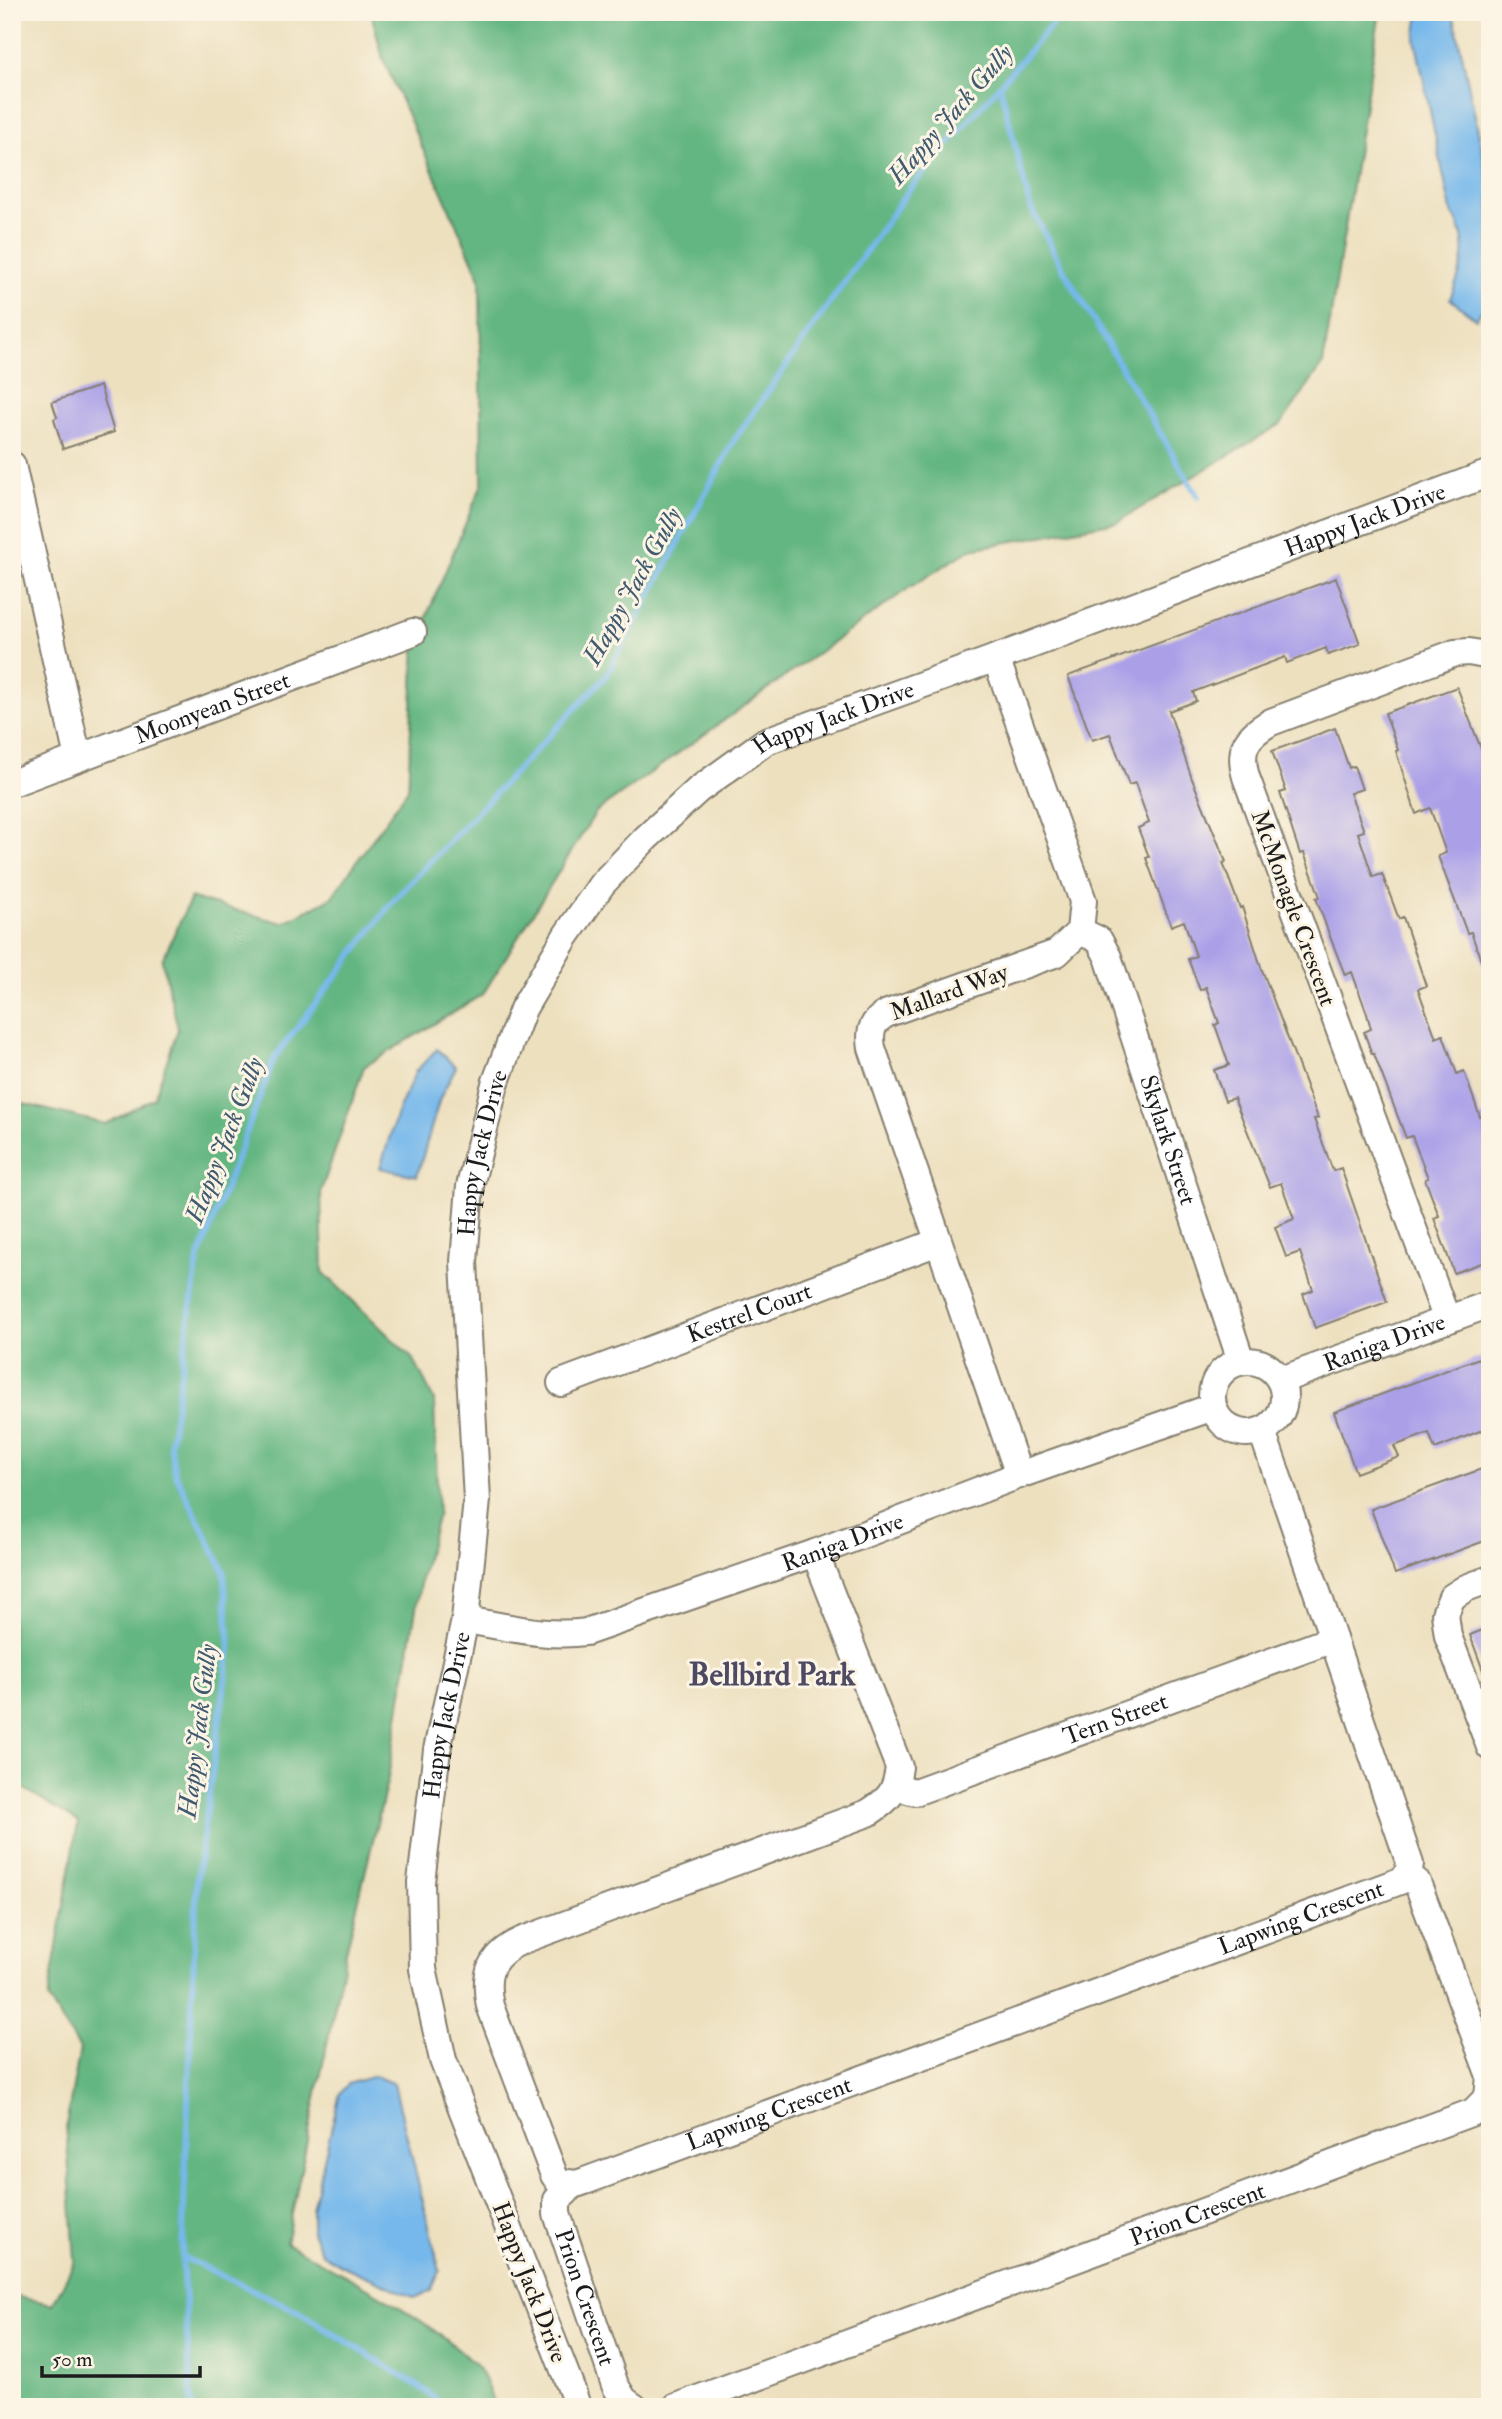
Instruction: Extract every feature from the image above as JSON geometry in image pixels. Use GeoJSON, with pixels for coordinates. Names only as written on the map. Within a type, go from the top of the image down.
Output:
{"type":"FeatureCollection","features":[{"type":"Feature","properties":{"kind":"street"},"geometry":{"type":"LineString","coordinates":[[12,465],[78,758]]}},
{"type":"Feature","properties":{"kind":"street","name":"Happy Jack Drive"},"geometry":{"type":"LineString","coordinates":[[577,2407],[443,2060],[423,1969],[421,1882],[437,1750],[465,1620],[477,1500],[464,1262],[470,1186],[495,1084],[523,1009],[566,936],[601,884],[698,790],[766,741],[1490,473]]}},
{"type":"Feature","properties":{"kind":"street","name":"Moonyean Street"},"geometry":{"type":"LineString","coordinates":[[12,783],[413,632]]}},
{"type":"Feature","properties":{"kind":"street","name":"McMonagle Crescent"},"geometry":{"type":"LineString","coordinates":[[1447,1320],[1246,777],[1242,758],[1247,741],[1256,730],[1271,722],[1455,653],[1469,652],[1490,656]]}},
{"type":"Feature","properties":{"kind":"street"},"geometry":{"type":"LineString","coordinates":[[996,658],[1083,901],[1080,931]]}},
{"type":"Feature","properties":{"kind":"street","name":"Mallard Way"},"geometry":{"type":"LineString","coordinates":[[1018,1475],[869,1036],[879,1017],[1057,953],[1080,931]]}},
{"type":"Feature","properties":{"kind":"street","name":"Skylark Street"},"geometry":{"type":"LineString","coordinates":[[1080,931],[1099,940],[1108,957],[1241,1361]]}},
{"type":"Feature","properties":{"kind":"street","name":"Kestrel Court"},"geometry":{"type":"LineString","coordinates":[[561,1383],[938,1242]]}},
{"type":"Feature","properties":{"kind":"street","name":"Raniga Drive"},"geometry":{"type":"LineString","coordinates":[[1280,1380],[1490,1304]]}},
{"type":"Feature","properties":{"kind":"street"},"geometry":{"type":"LineString","coordinates":[[1253,1360],[1274,1370],[1284,1392],[1280,1415],[1262,1431],[1250,1433],[1227,1427],[1213,1407],[1214,1384],[1220,1373],[1229,1365],[1241,1361],[1253,1360]]}},
{"type":"Feature","properties":{"kind":"street","name":"Raniga Drive"},"geometry":{"type":"LineString","coordinates":[[465,1620],[549,1633],[586,1632],[815,1553],[1018,1475],[1213,1407]]}},
{"type":"Feature","properties":{"kind":"street","name":"Lapwing Crescent"},"geometry":{"type":"LineString","coordinates":[[568,2184],[585,2181],[1400,1881],[1408,1875],[1410,1864],[1262,1431]]}},
{"type":"Feature","properties":{"kind":"street"},"geometry":{"type":"LineString","coordinates":[[568,2184],[559,2182],[554,2175],[490,2006],[486,1987],[495,1958],[507,1947],[523,1940],[868,1813],[885,1802],[896,1787],[899,1767],[815,1553]]}},
{"type":"Feature","properties":{"kind":"street"},"geometry":{"type":"LineString","coordinates":[[1490,1579],[1466,1588],[1452,1597],[1445,1614],[1448,1636],[1490,1747]]}},
{"type":"Feature","properties":{"kind":"street","name":"Tern Street"},"geometry":{"type":"LineString","coordinates":[[896,1787],[915,1792],[1333,1639]]}},
{"type":"Feature","properties":{"kind":"street","name":"Prion Crescent"},"geometry":{"type":"LineString","coordinates":[[676,2407],[1473,2112],[1489,2097],[1490,2076],[1417,1882],[1408,1875]]}},
{"type":"Feature","properties":{"kind":"street","name":"Prion Crescent"},"geometry":{"type":"LineString","coordinates":[[568,2184],[566,2192],[557,2200],[557,2214],[615,2385],[624,2400],[634,2407]]}},
{"type":"Feature","properties":{"kind":"green space"},"geometry":{"type":"Polygon","coordinates":[[[371,12],[1380,12],[1323,364],[1281,424],[1117,522],[971,549],[909,588],[596,812],[483,994],[364,1067],[321,1191],[323,1272],[414,1360],[434,1400],[438,1514],[421,1578],[388,1778],[346,1952],[286,2243],[385,2298],[454,2346],[475,2365],[498,2407],[12,2407],[12,2296],[53,2304],[75,2261],[66,2125],[80,2049],[48,1999],[78,1822],[12,1781],[12,1101],[106,1124],[154,1098],[178,1029],[162,960],[191,898],[283,923],[331,898],[408,789],[415,644],[482,484],[480,278],[383,59],[371,12]]]}},
{"type":"Feature","properties":{"kind":"water"},"geometry":{"type":"Polygon","coordinates":[[[1422,12],[1453,12],[1490,187],[1490,297],[1476,319],[1450,299],[1462,265],[1463,244],[1458,223],[1451,211],[1415,39],[1422,12]]]}},
{"type":"Feature","properties":{"kind":"water"},"geometry":{"type":"Polygon","coordinates":[[[437,1049],[456,1067],[440,1098],[417,1176],[380,1168],[397,1113],[416,1071],[437,1049]]]}},
{"type":"Feature","properties":{"kind":"water"},"geometry":{"type":"Polygon","coordinates":[[[375,2076],[394,2084],[440,2271],[431,2291],[415,2298],[343,2266],[321,2253],[312,2232],[312,2209],[340,2093],[348,2084],[375,2076]]]}},
{"type":"Feature","properties":{"kind":"building"},"geometry":{"type":"Polygon","coordinates":[[[100,386],[114,432],[63,449],[52,402],[100,386]]]}},
{"type":"Feature","properties":{"kind":"building"},"geometry":{"type":"Polygon","coordinates":[[[1336,578],[1360,644],[1328,655],[1326,648],[1287,663],[1285,657],[1193,692],[1196,701],[1169,711],[1318,1118],[1314,1119],[1333,1171],[1341,1168],[1387,1302],[1315,1328],[1303,1294],[1313,1290],[1300,1252],[1286,1257],[1275,1227],[1294,1219],[1281,1183],[1270,1187],[1234,1098],[1225,1101],[1214,1070],[1229,1065],[1215,1025],[1219,1023],[1206,987],[1200,990],[1188,959],[1196,956],[1184,921],[1171,926],[1146,858],[1149,857],[1138,828],[1149,823],[1135,783],[1129,785],[1110,734],[1092,740],[1068,676],[1336,578]]]}},
{"type":"Feature","properties":{"kind":"building"},"geometry":{"type":"Polygon","coordinates":[[[1457,687],[1490,772],[1490,978],[1487,978],[1471,932],[1467,933],[1438,856],[1446,853],[1430,808],[1416,814],[1385,713],[1457,687]]]}},
{"type":"Feature","properties":{"kind":"building"},"geometry":{"type":"Polygon","coordinates":[[[1335,728],[1349,768],[1354,766],[1362,789],[1350,793],[1364,831],[1358,833],[1373,877],[1382,874],[1399,919],[1403,917],[1426,986],[1418,989],[1436,1038],[1443,1035],[1457,1074],[1464,1071],[1480,1117],[1484,1116],[1490,1133],[1490,1260],[1454,1273],[1434,1218],[1439,1216],[1425,1179],[1428,1178],[1412,1136],[1406,1138],[1372,1054],[1364,1032],[1371,1029],[1367,1014],[1352,972],[1345,975],[1316,898],[1320,897],[1304,853],[1300,854],[1280,793],[1286,791],[1272,751],[1335,728]]]}},
{"type":"Feature","properties":{"kind":"building"},"geometry":{"type":"Polygon","coordinates":[[[1490,1354],[1490,1427],[1435,1449],[1429,1433],[1394,1446],[1399,1457],[1356,1473],[1334,1412],[1490,1354]]]}},
{"type":"Feature","properties":{"kind":"building"},"geometry":{"type":"Polygon","coordinates":[[[1490,1466],[1490,1539],[1395,1574],[1371,1509],[1490,1466]]]}},
{"type":"Feature","properties":{"kind":"building"},"geometry":{"type":"Polygon","coordinates":[[[1490,1627],[1490,1684],[1488,1684],[1470,1635],[1490,1627]]]}},
{"type":"Feature","properties":{"kind":"waterway","name":"Happy Jack Gully"},"geometry":{"type":"LineString","coordinates":[[192,2407],[182,2257],[197,1879],[230,1648],[224,1571],[175,1473],[170,1445],[198,1260],[275,1057],[394,900],[606,676],[735,439],[908,191],[1063,12]]}},
{"type":"Feature","properties":{"kind":"waterway"},"geometry":{"type":"LineString","coordinates":[[1000,85],[1030,206],[1062,267],[1198,497]]}},
{"type":"Feature","properties":{"kind":"waterway"},"geometry":{"type":"LineString","coordinates":[[182,2257],[296,2310],[426,2391],[444,2407]]}},
{"type":"Feature","properties":{"kind":"district","name":"Bellbird Park"},"geometry":{"type":"Point","coordinates":[772,1674]}}]}
